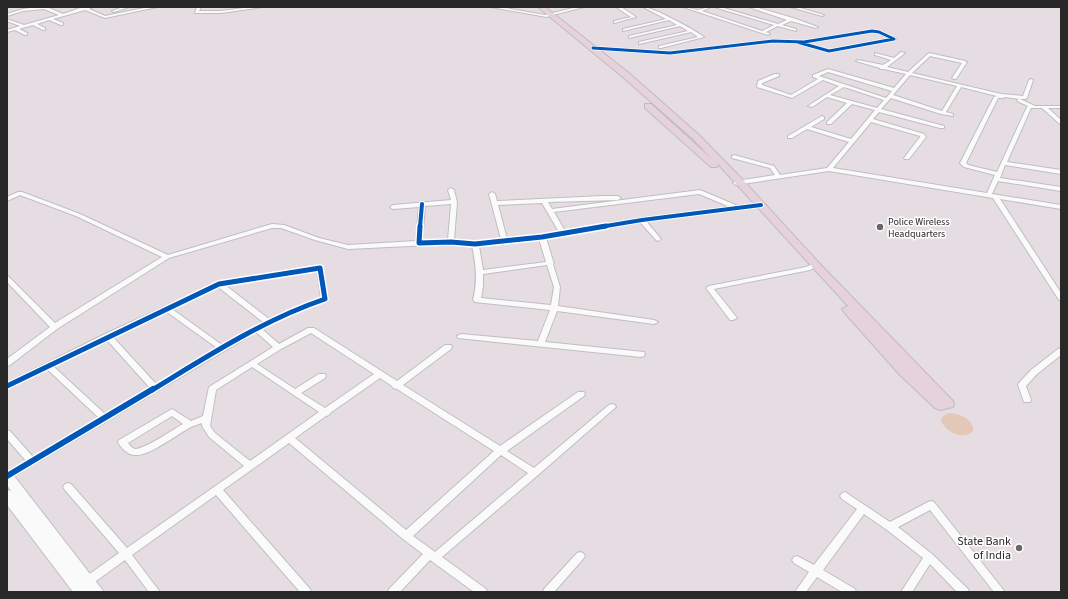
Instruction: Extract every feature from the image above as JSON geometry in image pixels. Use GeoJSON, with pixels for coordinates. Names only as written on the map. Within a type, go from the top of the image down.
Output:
{"type":"FeatureCollection","features":[{"type":"Feature","properties":{"kind":"main road"},"geometry":{"type":"LineString","coordinates":[[535,7],[593,48],[696,137],[739,183],[757,205],[775,232],[812,267],[944,405]]}},
{"type":"Feature","properties":{"kind":"main road"},"geometry":{"type":"LineString","coordinates":[[540,7],[666,122],[739,183]]}},
{"type":"Feature","properties":{"kind":"main road"},"geometry":{"type":"LineString","coordinates":[[7,476],[84,588]]}},
{"type":"Feature","properties":{"kind":"main road"},"geometry":{"type":"LineString","coordinates":[[7,495],[84,588]]}},
{"type":"Feature","properties":{"kind":"street"},"geometry":{"type":"LineString","coordinates":[[7,14],[46,7],[63,15]]}},
{"type":"Feature","properties":{"kind":"street"},"geometry":{"type":"LineString","coordinates":[[80,7],[105,17],[155,7]]}},
{"type":"Feature","properties":{"kind":"street"},"geometry":{"type":"LineString","coordinates":[[7,31],[91,7]]}},
{"type":"Feature","properties":{"kind":"street"},"geometry":{"type":"LineString","coordinates":[[115,7],[121,9]]}},
{"type":"Feature","properties":{"kind":"street"},"geometry":{"type":"LineString","coordinates":[[100,15],[127,7]]}},
{"type":"Feature","properties":{"kind":"street"},"geometry":{"type":"LineString","coordinates":[[199,7],[196,12],[236,11],[260,7]]}},
{"type":"Feature","properties":{"kind":"street"},"geometry":{"type":"LineString","coordinates":[[493,7],[548,15],[582,7]]}},
{"type":"Feature","properties":{"kind":"street"},"geometry":{"type":"LineString","coordinates":[[615,22],[634,17],[618,7]]}},
{"type":"Feature","properties":{"kind":"street"},"geometry":{"type":"LineString","coordinates":[[645,7],[702,37],[661,47]]}},
{"type":"Feature","properties":{"kind":"street"},"geometry":{"type":"LineString","coordinates":[[685,7],[768,34]]}},
{"type":"Feature","properties":{"kind":"street"},"geometry":{"type":"LineString","coordinates":[[699,11],[709,7]]}},
{"type":"Feature","properties":{"kind":"street"},"geometry":{"type":"LineString","coordinates":[[716,7],[795,30]]}},
{"type":"Feature","properties":{"kind":"street"},"geometry":{"type":"LineString","coordinates":[[751,7],[816,26]]}},
{"type":"Feature","properties":{"kind":"street"},"geometry":{"type":"LineString","coordinates":[[731,22],[769,7]]}},
{"type":"Feature","properties":{"kind":"street"},"geometry":{"type":"LineString","coordinates":[[793,7],[822,15]]}},
{"type":"Feature","properties":{"kind":"street"},"geometry":{"type":"LineString","coordinates":[[68,14],[74,16]]}},
{"type":"Feature","properties":{"kind":"street"},"geometry":{"type":"LineString","coordinates":[[50,19],[62,24]]}},
{"type":"Feature","properties":{"kind":"street"},"geometry":{"type":"LineString","coordinates":[[624,30],[670,19]]}},
{"type":"Feature","properties":{"kind":"street"},"geometry":{"type":"LineString","coordinates":[[762,32],[792,19]]}},
{"type":"Feature","properties":{"kind":"street"},"geometry":{"type":"LineString","coordinates":[[7,20],[24,26]]}},
{"type":"Feature","properties":{"kind":"street"},"geometry":{"type":"LineString","coordinates":[[32,23],[44,29]]}},
{"type":"Feature","properties":{"kind":"street"},"geometry":{"type":"LineString","coordinates":[[630,37],[681,25]]}},
{"type":"Feature","properties":{"kind":"street"},"geometry":{"type":"LineString","coordinates":[[15,28],[26,34]]}},
{"type":"Feature","properties":{"kind":"street"},"geometry":{"type":"LineString","coordinates":[[641,43],[692,31]]}},
{"type":"Feature","properties":{"kind":"street"},"geometry":{"type":"LineString","coordinates":[[593,48],[670,54],[773,41],[797,42],[872,31],[879,32],[894,39],[829,50],[797,42]]}},
{"type":"Feature","properties":{"kind":"street"},"geometry":{"type":"LineString","coordinates":[[882,68],[902,53]]}},
{"type":"Feature","properties":{"kind":"street"},"geometry":{"type":"LineString","coordinates":[[877,54],[894,59]]}},
{"type":"Feature","properties":{"kind":"street"},"geometry":{"type":"LineString","coordinates":[[829,169],[909,73],[929,54],[965,62],[954,78]]}},
{"type":"Feature","properties":{"kind":"street"},"geometry":{"type":"LineString","coordinates":[[858,61],[882,68],[1001,95],[1025,98],[1031,80]]}},
{"type":"Feature","properties":{"kind":"street"},"geometry":{"type":"LineString","coordinates":[[895,90],[828,70],[815,76],[842,86],[951,115]]}},
{"type":"Feature","properties":{"kind":"street"},"geometry":{"type":"LineString","coordinates":[[777,75],[760,82],[758,86],[792,97],[821,78]]}},
{"type":"Feature","properties":{"kind":"street"},"geometry":{"type":"LineString","coordinates":[[943,113],[960,85]]}},
{"type":"Feature","properties":{"kind":"street"},"geometry":{"type":"LineString","coordinates":[[810,106],[842,86]]}},
{"type":"Feature","properties":{"kind":"street"},"geometry":{"type":"LineString","coordinates":[[826,96],[942,127]]}},
{"type":"Feature","properties":{"kind":"street"},"geometry":{"type":"LineString","coordinates":[[1061,107],[1033,106],[1024,101],[996,97],[963,163],[966,166],[997,177],[1061,189]]}},
{"type":"Feature","properties":{"kind":"street"},"geometry":{"type":"LineString","coordinates":[[830,123],[851,102]]}},
{"type":"Feature","properties":{"kind":"street"},"geometry":{"type":"LineString","coordinates":[[1033,106],[1029,107],[1003,163],[992,195],[1061,298]]}},
{"type":"Feature","properties":{"kind":"street"},"geometry":{"type":"LineString","coordinates":[[1043,107],[1061,123]]}},
{"type":"Feature","properties":{"kind":"street"},"geometry":{"type":"LineString","coordinates":[[790,137],[822,118]]}},
{"type":"Feature","properties":{"kind":"street"},"geometry":{"type":"LineString","coordinates":[[870,120],[922,135],[923,137],[907,158]]}},
{"type":"Feature","properties":{"kind":"street"},"geometry":{"type":"LineString","coordinates":[[807,127],[853,140]]}},
{"type":"Feature","properties":{"kind":"street"},"geometry":{"type":"LineString","coordinates":[[734,156],[772,167],[779,177]]}},
{"type":"Feature","properties":{"kind":"street"},"geometry":{"type":"LineString","coordinates":[[1003,163],[1061,172]]}},
{"type":"Feature","properties":{"kind":"street"},"geometry":{"type":"LineString","coordinates":[[739,183],[829,169],[1061,207]]}},
{"type":"Feature","properties":{"kind":"street"},"geometry":{"type":"LineString","coordinates":[[451,190],[454,202],[451,242]]}},
{"type":"Feature","properties":{"kind":"street"},"geometry":{"type":"LineString","coordinates":[[582,191],[585,206]]}},
{"type":"Feature","properties":{"kind":"street"},"geometry":{"type":"LineString","coordinates":[[550,211],[700,192],[737,208]]}},
{"type":"Feature","properties":{"kind":"street"},"geometry":{"type":"LineString","coordinates":[[7,199],[20,193],[78,215],[167,257]]}},
{"type":"Feature","properties":{"kind":"street"},"geometry":{"type":"LineString","coordinates":[[492,194],[504,240]]}},
{"type":"Feature","properties":{"kind":"street"},"geometry":{"type":"LineString","coordinates":[[494,203],[583,198],[645,198]]}},
{"type":"Feature","properties":{"kind":"street"},"geometry":{"type":"LineString","coordinates":[[544,201],[562,232]]}},
{"type":"Feature","properties":{"kind":"street"},"geometry":{"type":"LineString","coordinates":[[393,207],[454,202]]}},
{"type":"Feature","properties":{"kind":"street"},"geometry":{"type":"LineString","coordinates":[[419,243],[422,204]]}},
{"type":"Feature","properties":{"kind":"street"},"geometry":{"type":"LineString","coordinates":[[7,363],[54,327],[167,257],[272,226],[282,226],[317,239],[348,247],[451,242],[475,244],[542,237],[562,232],[642,220],[757,205]]}},
{"type":"Feature","properties":{"kind":"street"},"geometry":{"type":"LineString","coordinates":[[642,220],[658,239]]}},
{"type":"Feature","properties":{"kind":"street"},"geometry":{"type":"LineString","coordinates":[[541,344],[554,308],[557,287],[542,237]]}},
{"type":"Feature","properties":{"kind":"street"},"geometry":{"type":"LineString","coordinates":[[475,244],[481,272],[480,292],[477,300],[554,308],[654,322]]}},
{"type":"Feature","properties":{"kind":"street"},"geometry":{"type":"LineString","coordinates":[[481,272],[551,263]]}},
{"type":"Feature","properties":{"kind":"street"},"geometry":{"type":"LineString","coordinates":[[734,318],[708,288],[812,267]]}},
{"type":"Feature","properties":{"kind":"street"},"geometry":{"type":"LineString","coordinates":[[7,386],[108,336],[219,284],[320,268],[325,299],[310,304],[268,323],[222,348],[7,476]]}},
{"type":"Feature","properties":{"kind":"street"},"geometry":{"type":"LineString","coordinates":[[7,278],[54,327]]}},
{"type":"Feature","properties":{"kind":"street"},"geometry":{"type":"LineString","coordinates":[[219,284],[268,323]]}},
{"type":"Feature","properties":{"kind":"street"},"geometry":{"type":"LineString","coordinates":[[168,309],[222,348]]}},
{"type":"Feature","properties":{"kind":"street"},"geometry":{"type":"LineString","coordinates":[[257,329],[278,347]]}},
{"type":"Feature","properties":{"kind":"street"},"geometry":{"type":"LineString","coordinates":[[250,466],[212,435],[206,426],[212,389],[278,347],[311,330],[396,386],[535,473]]}},
{"type":"Feature","properties":{"kind":"street"},"geometry":{"type":"LineString","coordinates":[[108,336],[155,388]]}},
{"type":"Feature","properties":{"kind":"street"},"geometry":{"type":"LineString","coordinates":[[461,336],[641,354]]}},
{"type":"Feature","properties":{"kind":"street"},"geometry":{"type":"LineString","coordinates":[[396,386],[448,347]]}},
{"type":"Feature","properties":{"kind":"street"},"geometry":{"type":"LineString","coordinates":[[1027,400],[1022,385],[1034,372],[1061,351]]}},
{"type":"Feature","properties":{"kind":"street"},"geometry":{"type":"LineString","coordinates":[[252,364],[326,413]]}},
{"type":"Feature","properties":{"kind":"street"},"geometry":{"type":"LineString","coordinates":[[48,365],[104,418]]}},
{"type":"Feature","properties":{"kind":"street"},"geometry":{"type":"LineString","coordinates":[[84,588],[126,554],[379,374]]}},
{"type":"Feature","properties":{"kind":"street"},"geometry":{"type":"LineString","coordinates":[[295,393],[322,376]]}},
{"type":"Feature","properties":{"kind":"street"},"geometry":{"type":"LineString","coordinates":[[406,536],[500,451],[581,394]]}},
{"type":"Feature","properties":{"kind":"street"},"geometry":{"type":"LineString","coordinates":[[393,592],[432,556],[535,473],[612,407]]}},
{"type":"Feature","properties":{"kind":"street"},"geometry":{"type":"LineString","coordinates":[[190,424],[172,412],[122,442],[129,450],[141,451],[190,424],[207,418]]}},
{"type":"Feature","properties":{"kind":"street"},"geometry":{"type":"LineString","coordinates":[[7,433],[32,462]]}},
{"type":"Feature","properties":{"kind":"street"},"geometry":{"type":"LineString","coordinates":[[289,438],[406,536],[482,592]]}},
{"type":"Feature","properties":{"kind":"street"},"geometry":{"type":"LineString","coordinates":[[68,487],[126,554],[155,592]]}},
{"type":"Feature","properties":{"kind":"street"},"geometry":{"type":"LineString","coordinates":[[216,489],[306,592]]}},
{"type":"Feature","properties":{"kind":"street"},"geometry":{"type":"LineString","coordinates":[[845,496],[890,527],[929,557],[964,592]]}},
{"type":"Feature","properties":{"kind":"street"},"geometry":{"type":"LineString","coordinates":[[890,527],[931,505],[1000,592]]}},
{"type":"Feature","properties":{"kind":"street"},"geometry":{"type":"LineString","coordinates":[[800,592],[863,509]]}},
{"type":"Feature","properties":{"kind":"street"},"geometry":{"type":"LineString","coordinates":[[548,592],[580,556]]}},
{"type":"Feature","properties":{"kind":"street"},"geometry":{"type":"LineString","coordinates":[[906,592],[929,557]]}},
{"type":"Feature","properties":{"kind":"street"},"geometry":{"type":"LineString","coordinates":[[797,560],[851,592]]}},
{"type":"Feature","properties":{"kind":"shaded area"},"geometry":{"type":"Polygon","coordinates":[[[949,413],[967,418],[973,427],[973,431],[969,434],[960,435],[947,429],[941,421],[944,416],[949,413]]]}},
{"type":"Feature","properties":{"kind":"cycle path"},"geometry":{"type":"LineString","coordinates":[[593,48],[670,53],[773,41],[804,42],[872,31],[879,32],[894,39],[829,51],[797,42]]}},
{"type":"Feature","properties":{"kind":"cycle path"},"geometry":{"type":"LineString","coordinates":[[422,204],[419,243],[451,242],[475,244],[542,237],[642,220],[761,205]]}},
{"type":"Feature","properties":{"kind":"cycle path"},"geometry":{"type":"LineString","coordinates":[[7,386],[219,284],[320,268],[325,299],[307,305],[271,321],[237,339],[75,437],[7,476]]}},
{"type":"Feature","properties":{"kind":"place","name":"Police Wireless Headquarters"},"geometry":{"type":"Point","coordinates":[880,227]}},
{"type":"Feature","properties":{"kind":"place","name":"State Bank of India"},"geometry":{"type":"Point","coordinates":[1019,548]}}]}
